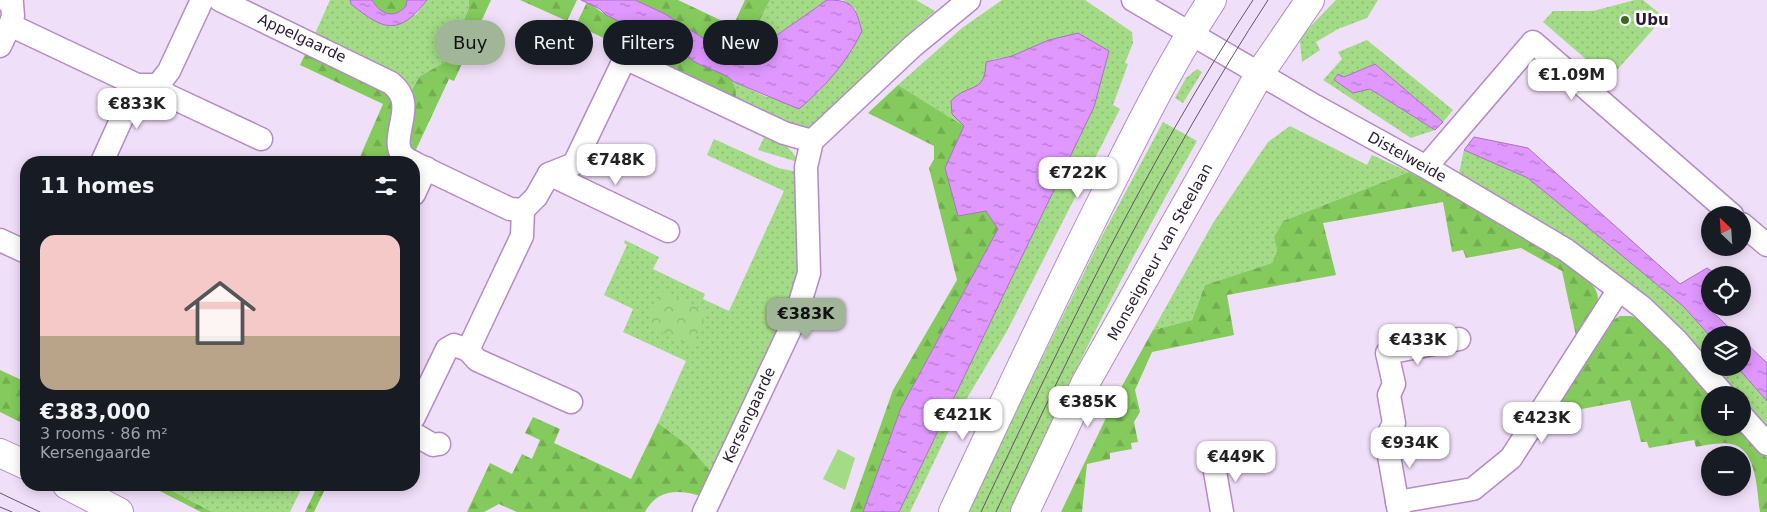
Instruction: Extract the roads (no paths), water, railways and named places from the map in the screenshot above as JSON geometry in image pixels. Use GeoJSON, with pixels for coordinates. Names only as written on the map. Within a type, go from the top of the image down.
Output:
{"type":"FeatureCollection","features":[{"type":"Feature","properties":{"kind":"main road"},"geometry":{"type":"LineString","coordinates":[[953,512],[1079,245],[1156,93],[1190,33],[1212,0]]}},
{"type":"Feature","properties":{"kind":"main road","name":"Monseigneur van Steelaan"},"geometry":{"type":"LineString","coordinates":[[1024,512],[1086,382],[1260,73],[1310,0]]}},
{"type":"Feature","properties":{"kind":"main road"},"geometry":{"type":"LineString","coordinates":[[0,453],[20,462]]}},
{"type":"Feature","properties":{"kind":"main road"},"geometry":{"type":"LineString","coordinates":[[79,491],[120,512]]}},
{"type":"Feature","properties":{"kind":"street"},"geometry":{"type":"LineString","coordinates":[[0,46],[13,16],[12,3],[6,0]]}},
{"type":"Feature","properties":{"kind":"street"},"geometry":{"type":"LineString","coordinates":[[106,156],[148,85],[169,71],[202,0]]}},
{"type":"Feature","properties":{"kind":"street","name":"Appelgaarde"},"geometry":{"type":"LineString","coordinates":[[220,0],[391,83],[401,95],[404,110],[397,144],[401,154],[404,156]]}},
{"type":"Feature","properties":{"kind":"street"},"geometry":{"type":"LineString","coordinates":[[468,350],[522,236],[523,210],[536,197],[549,174],[574,164],[625,58],[784,133],[812,141],[913,46],[969,0]]}},
{"type":"Feature","properties":{"kind":"street"},"geometry":{"type":"LineString","coordinates":[[1134,0],[1190,33]]}},
{"type":"Feature","properties":{"kind":"street"},"geometry":{"type":"LineString","coordinates":[[10,25],[148,85],[166,96],[261,139]]}},
{"type":"Feature","properties":{"kind":"street","name":"Distelweide"},"geometry":{"type":"LineString","coordinates":[[1190,33],[1426,167],[1566,250],[1618,291],[1642,307],[1677,341],[1716,386]]}},
{"type":"Feature","properties":{"kind":"street"},"geometry":{"type":"LineString","coordinates":[[1426,167],[1533,42],[1722,206]]}},
{"type":"Feature","properties":{"kind":"street","name":"Kersengaarde"},"geometry":{"type":"LineString","coordinates":[[704,512],[795,319],[809,273],[806,166],[812,141]]}},
{"type":"Feature","properties":{"kind":"street"},"geometry":{"type":"LineString","coordinates":[[420,166],[510,209],[523,210]]}},
{"type":"Feature","properties":{"kind":"street"},"geometry":{"type":"LineString","coordinates":[[549,174],[668,231]]}},
{"type":"Feature","properties":{"kind":"street"},"geometry":{"type":"LineString","coordinates":[[1751,232],[1767,245]]}},
{"type":"Feature","properties":{"kind":"street"},"geometry":{"type":"LineString","coordinates":[[0,240],[20,249]]}},
{"type":"Feature","properties":{"kind":"street"},"geometry":{"type":"LineString","coordinates":[[1459,339],[1387,353],[1394,384],[1389,395],[1394,423],[1386,439],[1398,507],[1473,489],[1511,458],[1618,291]]}},
{"type":"Feature","properties":{"kind":"street"},"geometry":{"type":"LineString","coordinates":[[420,405],[447,349],[454,345],[468,350],[477,360],[571,402]]}},
{"type":"Feature","properties":{"kind":"street"},"geometry":{"type":"LineString","coordinates":[[1751,426],[1767,444]]}},
{"type":"Feature","properties":{"kind":"street"},"geometry":{"type":"LineString","coordinates":[[420,437],[433,445],[439,444]]}},
{"type":"Feature","properties":{"kind":"street"},"geometry":{"type":"LineString","coordinates":[[1213,460],[1222,512]]}},
{"type":"Feature","properties":{"kind":"water"},"geometry":{"type":"Polygon","coordinates":[[[350,0],[372,0],[383,12],[392,14],[397,13],[406,6],[407,0],[427,0],[408,20],[391,26],[373,20],[351,4],[350,0]]]}},
{"type":"Feature","properties":{"kind":"water"},"geometry":{"type":"Polygon","coordinates":[[[581,0],[635,0],[674,20],[617,20],[606,15],[600,9],[581,0]]]}},
{"type":"Feature","properties":{"kind":"water"},"geometry":{"type":"Polygon","coordinates":[[[827,0],[843,1],[852,6],[862,31],[850,53],[835,73],[799,109],[734,82],[728,77],[694,61],[693,32],[703,38],[703,65],[778,65],[778,34],[827,0]]]}},
{"type":"Feature","properties":{"kind":"water"},"geometry":{"type":"Polygon","coordinates":[[[1078,33],[1109,51],[1094,107],[899,512],[863,512],[901,408],[998,229],[986,211],[958,216],[945,168],[964,126],[952,114],[951,101],[979,84],[983,79],[986,62],[1012,56],[1049,40],[1078,33]]]}},
{"type":"Feature","properties":{"kind":"water"},"geometry":{"type":"Polygon","coordinates":[[[1375,64],[1443,122],[1435,130],[1370,89],[1353,93],[1334,80],[1338,74],[1344,77],[1375,64]]]}},
{"type":"Feature","properties":{"kind":"water"},"geometry":{"type":"Polygon","coordinates":[[[1474,137],[1528,148],[1680,284],[1701,272],[1701,316],[1717,316],[1727,326],[1701,326],[1683,306],[1528,178],[1464,150],[1474,137]]]}},
{"type":"Feature","properties":{"kind":"water"},"geometry":{"type":"Polygon","coordinates":[[[1751,348],[1767,363],[1767,401],[1745,376],[1751,376],[1751,348]]]}},
{"type":"Feature","properties":{"kind":"tram line"},"geometry":{"type":"LineString","coordinates":[[981,512],[1043,381],[1108,251],[1177,124],[1253,0]]}},
{"type":"Feature","properties":{"kind":"tram line"},"geometry":{"type":"LineString","coordinates":[[996,512],[1058,381],[1123,251],[1192,124],[1268,0]]}},
{"type":"Feature","properties":{"kind":"tram line"},"geometry":{"type":"LineString","coordinates":[[0,493],[40,512]]}},
{"type":"Feature","properties":{"kind":"tram line"},"geometry":{"type":"LineString","coordinates":[[0,507],[12,512]]}},
{"type":"Feature","properties":{"kind":"place","name":"Ubu"},"geometry":{"type":"Point","coordinates":[1625,20]}}]}
